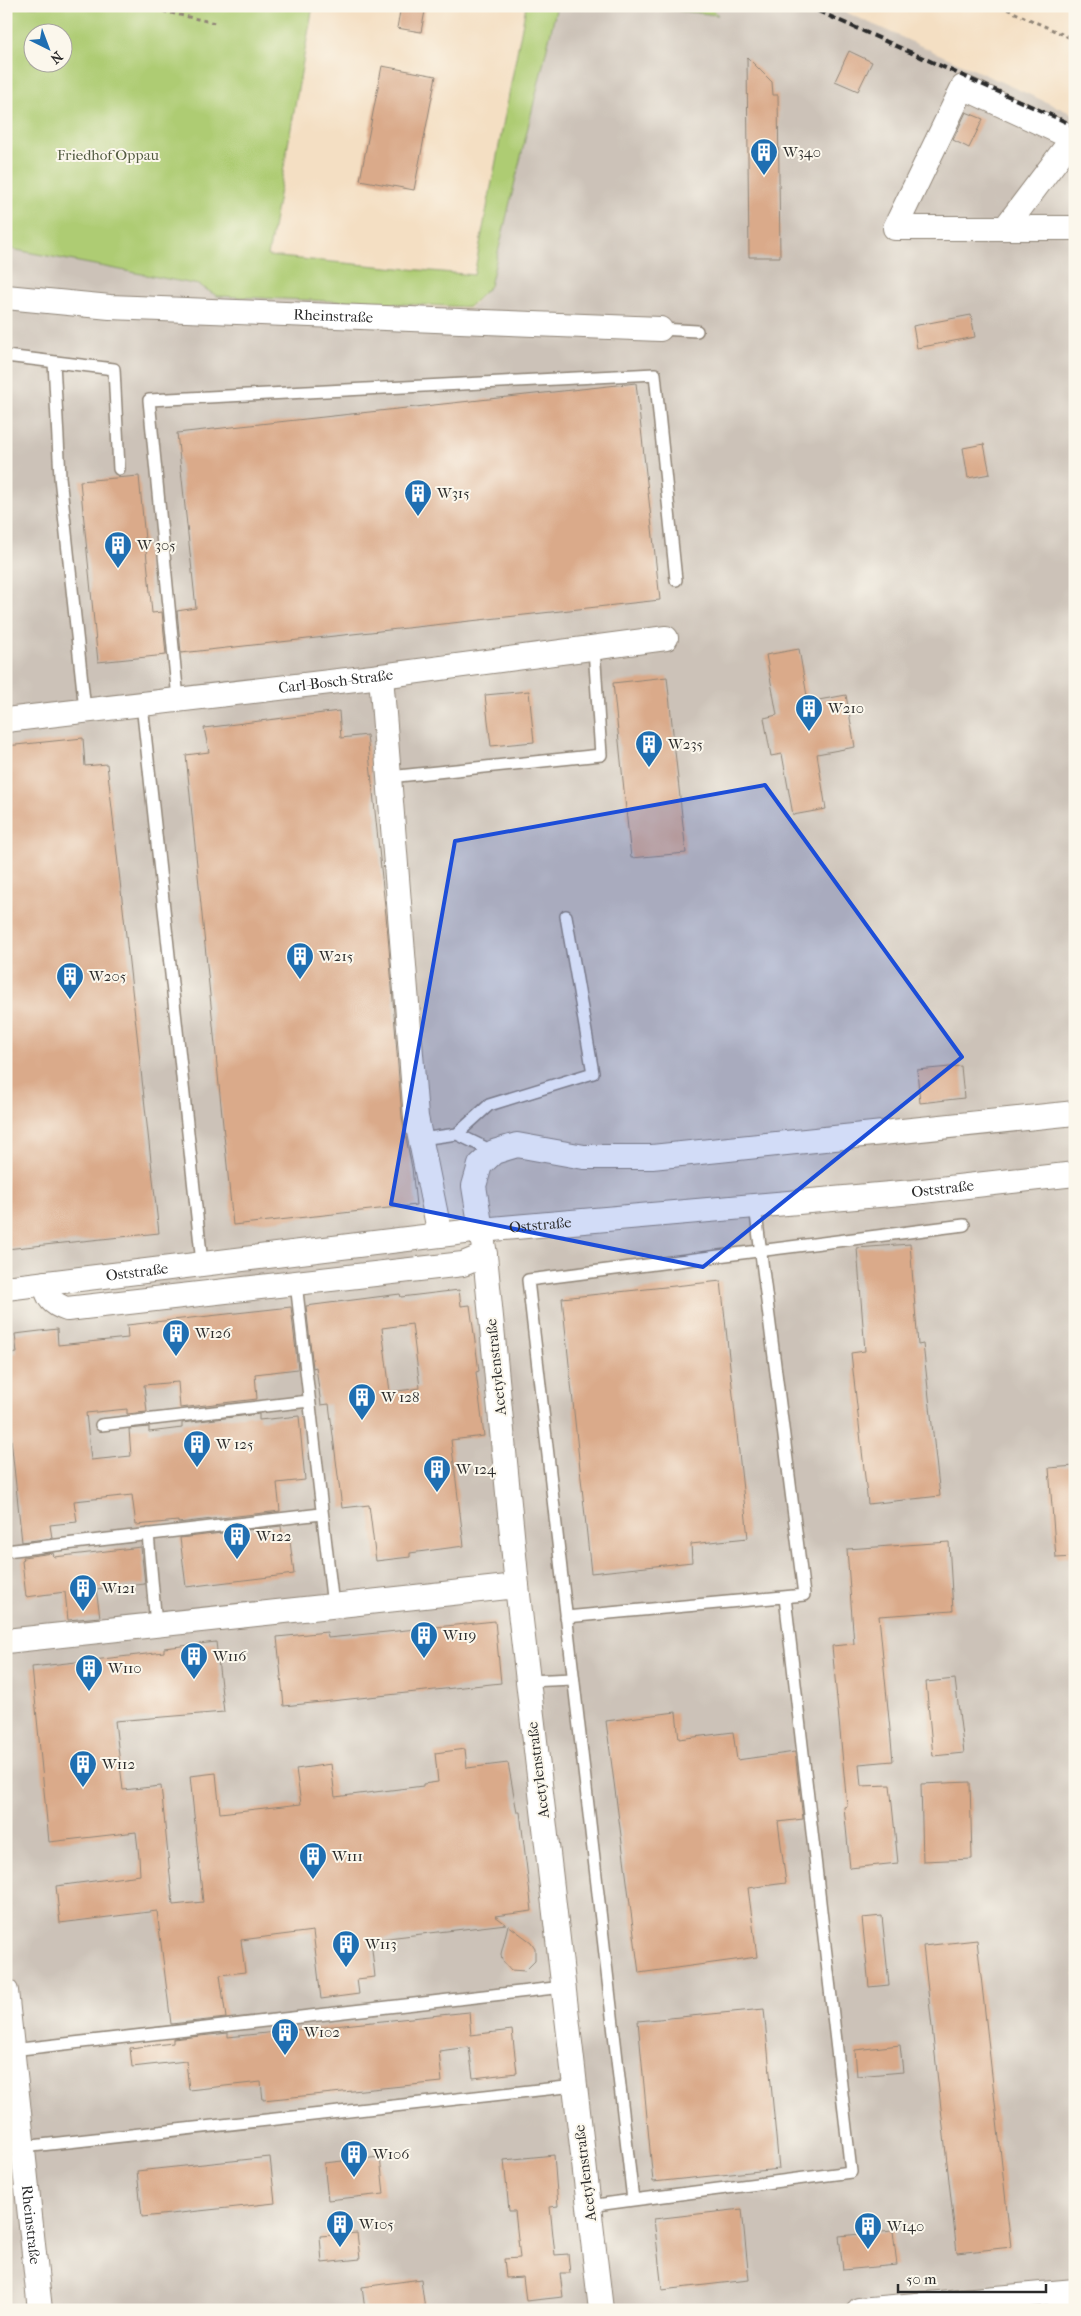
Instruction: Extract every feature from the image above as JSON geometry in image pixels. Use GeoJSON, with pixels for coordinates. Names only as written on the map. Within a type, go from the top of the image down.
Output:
{"type":"FeatureCollection","features":[{"type":"Feature","properties":{"kind":"street"},"geometry":{"type":"LineString","coordinates":[[1005,228],[1074,138],[963,87],[894,228],[1005,228],[1075,228]]}},
{"type":"Feature","properties":{"kind":"street","name":"Rheinstraße"},"geometry":{"type":"LineString","coordinates":[[6,297],[110,307],[660,329]]}},
{"type":"Feature","properties":{"kind":"street","name":"Carl-Bosch-Straße"},"geometry":{"type":"LineString","coordinates":[[6,720],[381,676],[666,638]]}},
{"type":"Feature","properties":{"kind":"street"},"geometry":{"type":"LineString","coordinates":[[381,676],[415,1107],[440,1235]]}},
{"type":"Feature","properties":{"kind":"street"},"geometry":{"type":"LineString","coordinates":[[494,1152],[517,1144],[584,1156],[652,1157],[1075,1113]]}},
{"type":"Feature","properties":{"kind":"street","name":"Acetylenstraße"},"geometry":{"type":"LineString","coordinates":[[494,1152],[480,1165],[474,1186],[484,1256],[517,1586],[601,2310]]}},
{"type":"Feature","properties":{"kind":"street","name":"Oststraße"},"geometry":{"type":"LineString","coordinates":[[6,1288],[481,1230],[913,1192],[1075,1174]]}},
{"type":"Feature","properties":{"kind":"street"},"geometry":{"type":"LineString","coordinates":[[45,1283],[48,1297],[55,1305],[67,1309],[463,1264],[484,1256]]}},
{"type":"Feature","properties":{"kind":"street"},"geometry":{"type":"LineString","coordinates":[[6,1641],[517,1586]]}},
{"type":"Feature","properties":{"kind":"street","name":"Rheinstraße"},"geometry":{"type":"LineString","coordinates":[[6,1991],[40,2310]]}},
{"type":"Feature","properties":{"kind":"street"},"geometry":{"type":"LineString","coordinates":[[859,2310],[1075,2291]]}},
{"type":"Feature","properties":{"kind":"lane"},"geometry":{"type":"LineString","coordinates":[[660,329],[697,331]]}},
{"type":"Feature","properties":{"kind":"lane"},"geometry":{"type":"LineString","coordinates":[[6,356],[114,369],[119,469]]}},
{"type":"Feature","properties":{"kind":"lane"},"geometry":{"type":"LineString","coordinates":[[54,362],[60,477],[85,710]]}},
{"type":"Feature","properties":{"kind":"lane"},"geometry":{"type":"LineString","coordinates":[[178,699],[149,400],[655,374],[676,580]]}},
{"type":"Feature","properties":{"kind":"lane"},"geometry":{"type":"LineString","coordinates":[[389,777],[602,755],[594,648]]}},
{"type":"Feature","properties":{"kind":"lane"},"geometry":{"type":"LineString","coordinates":[[142,704],[202,1263]]}},
{"type":"Feature","properties":{"kind":"lane"},"geometry":{"type":"LineString","coordinates":[[457,1134],[489,1105],[593,1073],[566,916]]}},
{"type":"Feature","properties":{"kind":"lane"},"geometry":{"type":"LineString","coordinates":[[421,1139],[457,1134],[494,1152]]}},
{"type":"Feature","properties":{"kind":"lane"},"geometry":{"type":"LineString","coordinates":[[566,1617],[804,1595],[755,1206]]}},
{"type":"Feature","properties":{"kind":"lane"},"geometry":{"type":"LineString","coordinates":[[633,2200],[528,1280],[964,1224]]}},
{"type":"Feature","properties":{"kind":"lane"},"geometry":{"type":"LineString","coordinates":[[296,1283],[333,1606]]}},
{"type":"Feature","properties":{"kind":"lane"},"geometry":{"type":"LineString","coordinates":[[101,1425],[309,1401]]}},
{"type":"Feature","properties":{"kind":"lane"},"geometry":{"type":"LineString","coordinates":[[6,1551],[321,1514]]}},
{"type":"Feature","properties":{"kind":"lane"},"geometry":{"type":"LineString","coordinates":[[148,1534],[156,1625]]}},
{"type":"Feature","properties":{"kind":"lane"},"geometry":{"type":"LineString","coordinates":[[589,2206],[851,2172],[785,1597]]}},
{"type":"Feature","properties":{"kind":"lane"},"geometry":{"type":"LineString","coordinates":[[528,1681],[573,1679]]}},
{"type":"Feature","properties":{"kind":"lane"},"geometry":{"type":"LineString","coordinates":[[12,2050],[564,1987]]}},
{"type":"Feature","properties":{"kind":"lane"},"geometry":{"type":"LineString","coordinates":[[23,2147],[575,2086]]}},
{"type":"Feature","properties":{"kind":"path"},"geometry":{"type":"LineString","coordinates":[[140,6],[215,23]]}},
{"type":"Feature","properties":{"kind":"path"},"geometry":{"type":"LineString","coordinates":[[1000,6],[1075,40]]}},
{"type":"Feature","properties":{"kind":"highlighted area"},"geometry":{"type":"Polygon","coordinates":[[[765,785],[962,1057],[703,1267],[391,1204],[455,841],[765,785]]]}},
{"type":"Feature","properties":{"kind":"shaded area"},"geometry":{"type":"Polygon","coordinates":[[[557,6],[636,6],[717,14],[708,6],[832,6],[1075,115],[1075,2310],[6,2310],[6,248],[199,285],[217,296],[469,309],[490,286],[557,6]]]}},
{"type":"Feature","properties":{"kind":"green space","name":"Friedhof Oppau"},"geometry":{"type":"Polygon","coordinates":[[[6,6],[313,6],[268,256],[474,275],[526,6],[557,6],[490,286],[469,307],[217,296],[199,285],[6,248],[6,6]]]}},
{"type":"Feature","properties":{"kind":"green space"},"geometry":{"type":"Polygon","coordinates":[[[636,6],[708,6],[718,15],[636,6]]]}},
{"type":"Feature","properties":{"kind":"building"},"geometry":{"type":"Polygon","coordinates":[[[401,6],[426,6],[421,32],[397,28],[401,6]]]}},
{"type":"Feature","properties":{"kind":"building"},"geometry":{"type":"Polygon","coordinates":[[[849,51],[872,62],[858,91],[835,81],[849,51]]]}},
{"type":"Feature","properties":{"kind":"building","name":"W340"},"geometry":{"type":"Polygon","coordinates":[[[747,57],[772,82],[773,95],[778,95],[780,257],[749,257],[747,57]]]}},
{"type":"Feature","properties":{"kind":"building"},"geometry":{"type":"Polygon","coordinates":[[[382,66],[436,76],[414,190],[360,180],[382,66]]]}},
{"type":"Feature","properties":{"kind":"building"},"geometry":{"type":"Polygon","coordinates":[[[966,112],[983,119],[969,148],[953,140],[966,112]]]}},
{"type":"Feature","properties":{"kind":"building"},"geometry":{"type":"Polygon","coordinates":[[[971,315],[975,337],[917,348],[913,326],[971,315]]]}},
{"type":"Feature","properties":{"kind":"building","name":"W315"},"geometry":{"type":"Polygon","coordinates":[[[636,383],[660,600],[181,653],[177,611],[196,608],[177,433],[636,383]]]}},
{"type":"Feature","properties":{"kind":"building"},"geometry":{"type":"Polygon","coordinates":[[[984,444],[990,474],[968,478],[963,448],[984,444]]]}},
{"type":"Feature","properties":{"kind":"building","name":"W 305"},"geometry":{"type":"Polygon","coordinates":[[[139,476],[152,613],[162,612],[166,655],[98,662],[80,481],[139,476]]]}},
{"type":"Feature","properties":{"kind":"building","name":"W210"},"geometry":{"type":"Polygon","coordinates":[[[799,649],[808,702],[846,695],[855,747],[817,754],[826,809],[793,815],[782,754],[771,756],[764,718],[777,715],[766,655],[799,649]]]}},
{"type":"Feature","properties":{"kind":"building","name":"W235"},"geometry":{"type":"Polygon","coordinates":[[[667,677],[686,853],[631,858],[613,683],[667,677]]]}},
{"type":"Feature","properties":{"kind":"building"},"geometry":{"type":"Polygon","coordinates":[[[529,691],[534,742],[491,746],[485,695],[529,691]]]}},
{"type":"Feature","properties":{"kind":"building","name":"W215"},"geometry":{"type":"Polygon","coordinates":[[[339,711],[341,738],[367,735],[388,935],[402,1118],[412,1168],[416,1205],[233,1225],[186,755],[209,752],[204,728],[339,711]]]}},
{"type":"Feature","properties":{"kind":"building","name":"W205"},"geometry":{"type":"Polygon","coordinates":[[[83,738],[85,766],[107,764],[159,1233],[6,1249],[6,746],[83,738]]]}},
{"type":"Feature","properties":{"kind":"building"},"geometry":{"type":"Polygon","coordinates":[[[961,1066],[964,1098],[920,1103],[917,1070],[961,1066]]]}},
{"type":"Feature","properties":{"kind":"building"},"geometry":{"type":"Polygon","coordinates":[[[910,1244],[918,1345],[923,1344],[940,1496],[868,1504],[851,1353],[865,1351],[857,1248],[910,1244]]]}},
{"type":"Feature","properties":{"kind":"building"},"geometry":{"type":"Polygon","coordinates":[[[721,1281],[748,1538],[691,1544],[692,1562],[591,1573],[562,1298],[721,1281]]]}},
{"type":"Feature","properties":{"kind":"building","name":"W 128"},"geometry":{"type":"Polygon","coordinates":[[[459,1290],[461,1306],[470,1305],[479,1371],[476,1372],[484,1436],[451,1440],[464,1546],[410,1553],[410,1557],[376,1561],[369,1505],[342,1508],[329,1404],[321,1405],[316,1367],[313,1368],[306,1306],[400,1294],[401,1297],[459,1290]],[[412,1324],[382,1328],[390,1392],[420,1388],[412,1324]]]}},
{"type":"Feature","properties":{"kind":"building"},"geometry":{"type":"Polygon","coordinates":[[[291,1307],[298,1369],[255,1374],[257,1399],[180,1408],[178,1382],[144,1385],[147,1412],[127,1414],[127,1409],[86,1413],[91,1460],[131,1456],[129,1429],[149,1427],[149,1432],[182,1428],[182,1423],[259,1414],[259,1420],[299,1416],[305,1480],[277,1483],[280,1511],[178,1523],[178,1521],[136,1525],[132,1495],[74,1501],[77,1522],[50,1525],[52,1538],[22,1542],[6,1392],[6,1354],[17,1353],[15,1334],[57,1329],[58,1345],[128,1338],[127,1325],[291,1307]]]}},
{"type":"Feature","properties":{"kind":"building"},"geometry":{"type":"Polygon","coordinates":[[[1075,1466],[1075,1557],[1056,1558],[1049,1468],[1075,1466]]]}},
{"type":"Feature","properties":{"kind":"building","name":"W122"},"geometry":{"type":"Polygon","coordinates":[[[281,1526],[282,1534],[289,1533],[294,1574],[186,1587],[180,1538],[281,1526]]]}},
{"type":"Feature","properties":{"kind":"building"},"geometry":{"type":"Polygon","coordinates":[[[949,1542],[953,1611],[879,1616],[893,1761],[859,1764],[861,1786],[890,1785],[898,1863],[850,1868],[844,1807],[847,1806],[832,1646],[854,1644],[847,1549],[949,1542]]]}},
{"type":"Feature","properties":{"kind":"building"},"geometry":{"type":"Polygon","coordinates":[[[141,1547],[145,1584],[96,1589],[100,1617],[68,1620],[65,1592],[26,1597],[23,1557],[53,1553],[54,1557],[141,1547]]]}},
{"type":"Feature","properties":{"kind":"building","name":"W119"},"geometry":{"type":"Polygon","coordinates":[[[495,1621],[501,1683],[284,1706],[277,1637],[327,1632],[328,1638],[495,1621]]]}},
{"type":"Feature","properties":{"kind":"building","name":"W111"},"geometry":{"type":"Polygon","coordinates":[[[216,1642],[224,1712],[115,1721],[123,1790],[161,1786],[173,1905],[203,1902],[190,1776],[216,1773],[220,1813],[301,1804],[296,1769],[331,1764],[335,1797],[423,1786],[423,1784],[438,1782],[435,1753],[465,1749],[467,1768],[508,1763],[517,1812],[520,1812],[532,1911],[495,1916],[506,1924],[371,1940],[375,1977],[357,1979],[359,1994],[321,1999],[313,1931],[241,1940],[245,1972],[220,1975],[226,2018],[171,2024],[157,1911],[60,1923],[56,1886],[140,1875],[139,1857],[136,1832],[49,1842],[32,1667],[164,1652],[164,1648],[216,1642]]]}},
{"type":"Feature","properties":{"kind":"building"},"geometry":{"type":"Polygon","coordinates":[[[955,1679],[964,1753],[933,1756],[926,1682],[955,1679]]]}},
{"type":"Feature","properties":{"kind":"building"},"geometry":{"type":"Polygon","coordinates":[[[676,1712],[679,1739],[733,1732],[737,1760],[795,1752],[803,1819],[778,1822],[786,1883],[748,1888],[757,1957],[639,1973],[606,1721],[676,1712]]]}},
{"type":"Feature","properties":{"kind":"building"},"geometry":{"type":"Polygon","coordinates":[[[970,1782],[972,1859],[923,1861],[921,1784],[970,1782]]]}},
{"type":"Feature","properties":{"kind":"building"},"geometry":{"type":"Polygon","coordinates":[[[882,1916],[889,1985],[869,1987],[862,1918],[882,1916]]]}},
{"type":"Feature","properties":{"kind":"building"},"geometry":{"type":"Polygon","coordinates":[[[508,1925],[531,1942],[535,1948],[535,1961],[525,1971],[511,1970],[502,1960],[501,1954],[508,1925]]]}},
{"type":"Feature","properties":{"kind":"building"},"geometry":{"type":"Polygon","coordinates":[[[977,1940],[1011,2247],[957,2253],[923,1946],[977,1940]]]}},
{"type":"Feature","properties":{"kind":"building"},"geometry":{"type":"Polygon","coordinates":[[[764,2009],[779,2169],[653,2182],[638,2021],[764,2009]]]}},
{"type":"Feature","properties":{"kind":"building","name":"W102"},"geometry":{"type":"Polygon","coordinates":[[[469,2012],[471,2035],[512,2030],[517,2073],[473,2078],[469,2047],[439,2051],[442,2082],[263,2100],[261,2082],[189,2090],[186,2061],[132,2067],[130,2048],[173,2043],[173,2039],[228,2033],[228,2037],[469,2012]]]}},
{"type":"Feature","properties":{"kind":"building"},"geometry":{"type":"Polygon","coordinates":[[[900,2045],[903,2072],[857,2076],[855,2050],[900,2045]]]}},
{"type":"Feature","properties":{"kind":"building"},"geometry":{"type":"Polygon","coordinates":[[[554,2155],[558,2206],[550,2207],[555,2255],[568,2254],[570,2273],[560,2273],[563,2297],[526,2301],[523,2277],[506,2278],[504,2259],[520,2258],[515,2211],[509,2211],[504,2160],[554,2155]]]}},
{"type":"Feature","properties":{"kind":"building"},"geometry":{"type":"Polygon","coordinates":[[[270,2157],[275,2203],[142,2217],[137,2171],[270,2157]]]}},
{"type":"Feature","properties":{"kind":"building","name":"W106"},"geometry":{"type":"Polygon","coordinates":[[[380,2157],[384,2194],[328,2200],[324,2163],[380,2157]]]}},
{"type":"Feature","properties":{"kind":"building"},"geometry":{"type":"Polygon","coordinates":[[[742,2209],[749,2280],[662,2290],[654,2219],[742,2209]]]}},
{"type":"Feature","properties":{"kind":"building","name":"W140"},"geometry":{"type":"Polygon","coordinates":[[[893,2231],[897,2265],[843,2270],[839,2236],[893,2231]]]}},
{"type":"Feature","properties":{"kind":"building","name":"W105"},"geometry":{"type":"Polygon","coordinates":[[[357,2233],[360,2259],[322,2263],[320,2236],[357,2233]]]}},
{"type":"Feature","properties":{"kind":"building"},"geometry":{"type":"Polygon","coordinates":[[[421,2279],[425,2310],[365,2310],[362,2287],[421,2279]]]}},
{"type":"Feature","properties":{"kind":"railway"},"geometry":{"type":"LineString","coordinates":[[807,6],[1075,126]]}},
{"type":"Feature","properties":{"kind":"place","name":"W340"},"geometry":{"type":"Point","coordinates":[764,176]}},
{"type":"Feature","properties":{"kind":"place","name":"W315"},"geometry":{"type":"Point","coordinates":[418,517]}},
{"type":"Feature","properties":{"kind":"place","name":"W 305"},"geometry":{"type":"Point","coordinates":[118,569]}},
{"type":"Feature","properties":{"kind":"place","name":"W210"},"geometry":{"type":"Point","coordinates":[809,732]}},
{"type":"Feature","properties":{"kind":"place","name":"W235"},"geometry":{"type":"Point","coordinates":[649,768]}},
{"type":"Feature","properties":{"kind":"place","name":"W215"},"geometry":{"type":"Point","coordinates":[300,980]}},
{"type":"Feature","properties":{"kind":"place","name":"W205"},"geometry":{"type":"Point","coordinates":[70,1000]}},
{"type":"Feature","properties":{"kind":"place","name":"W126"},"geometry":{"type":"Point","coordinates":[176,1357]}},
{"type":"Feature","properties":{"kind":"place","name":"W 128"},"geometry":{"type":"Point","coordinates":[362,1421]}},
{"type":"Feature","properties":{"kind":"place","name":"W 125"},"geometry":{"type":"Point","coordinates":[197,1468]}},
{"type":"Feature","properties":{"kind":"place","name":"W 124"},"geometry":{"type":"Point","coordinates":[437,1493]}},
{"type":"Feature","properties":{"kind":"place","name":"W122"},"geometry":{"type":"Point","coordinates":[237,1560]}},
{"type":"Feature","properties":{"kind":"place","name":"W121"},"geometry":{"type":"Point","coordinates":[83,1612]}},
{"type":"Feature","properties":{"kind":"place","name":"W119"},"geometry":{"type":"Point","coordinates":[424,1659]}},
{"type":"Feature","properties":{"kind":"place","name":"W116"},"geometry":{"type":"Point","coordinates":[194,1680]}},
{"type":"Feature","properties":{"kind":"place","name":"W110"},"geometry":{"type":"Point","coordinates":[89,1692]}},
{"type":"Feature","properties":{"kind":"place","name":"W112"},"geometry":{"type":"Point","coordinates":[83,1788]}},
{"type":"Feature","properties":{"kind":"place","name":"W111"},"geometry":{"type":"Point","coordinates":[313,1880]}},
{"type":"Feature","properties":{"kind":"place","name":"W113"},"geometry":{"type":"Point","coordinates":[346,1968]}},
{"type":"Feature","properties":{"kind":"place","name":"W102"},"geometry":{"type":"Point","coordinates":[285,2056]}},
{"type":"Feature","properties":{"kind":"place","name":"W106"},"geometry":{"type":"Point","coordinates":[354,2178]}},
{"type":"Feature","properties":{"kind":"place","name":"W105"},"geometry":{"type":"Point","coordinates":[340,2248]}},
{"type":"Feature","properties":{"kind":"place","name":"W140"},"geometry":{"type":"Point","coordinates":[868,2250]}}]}
